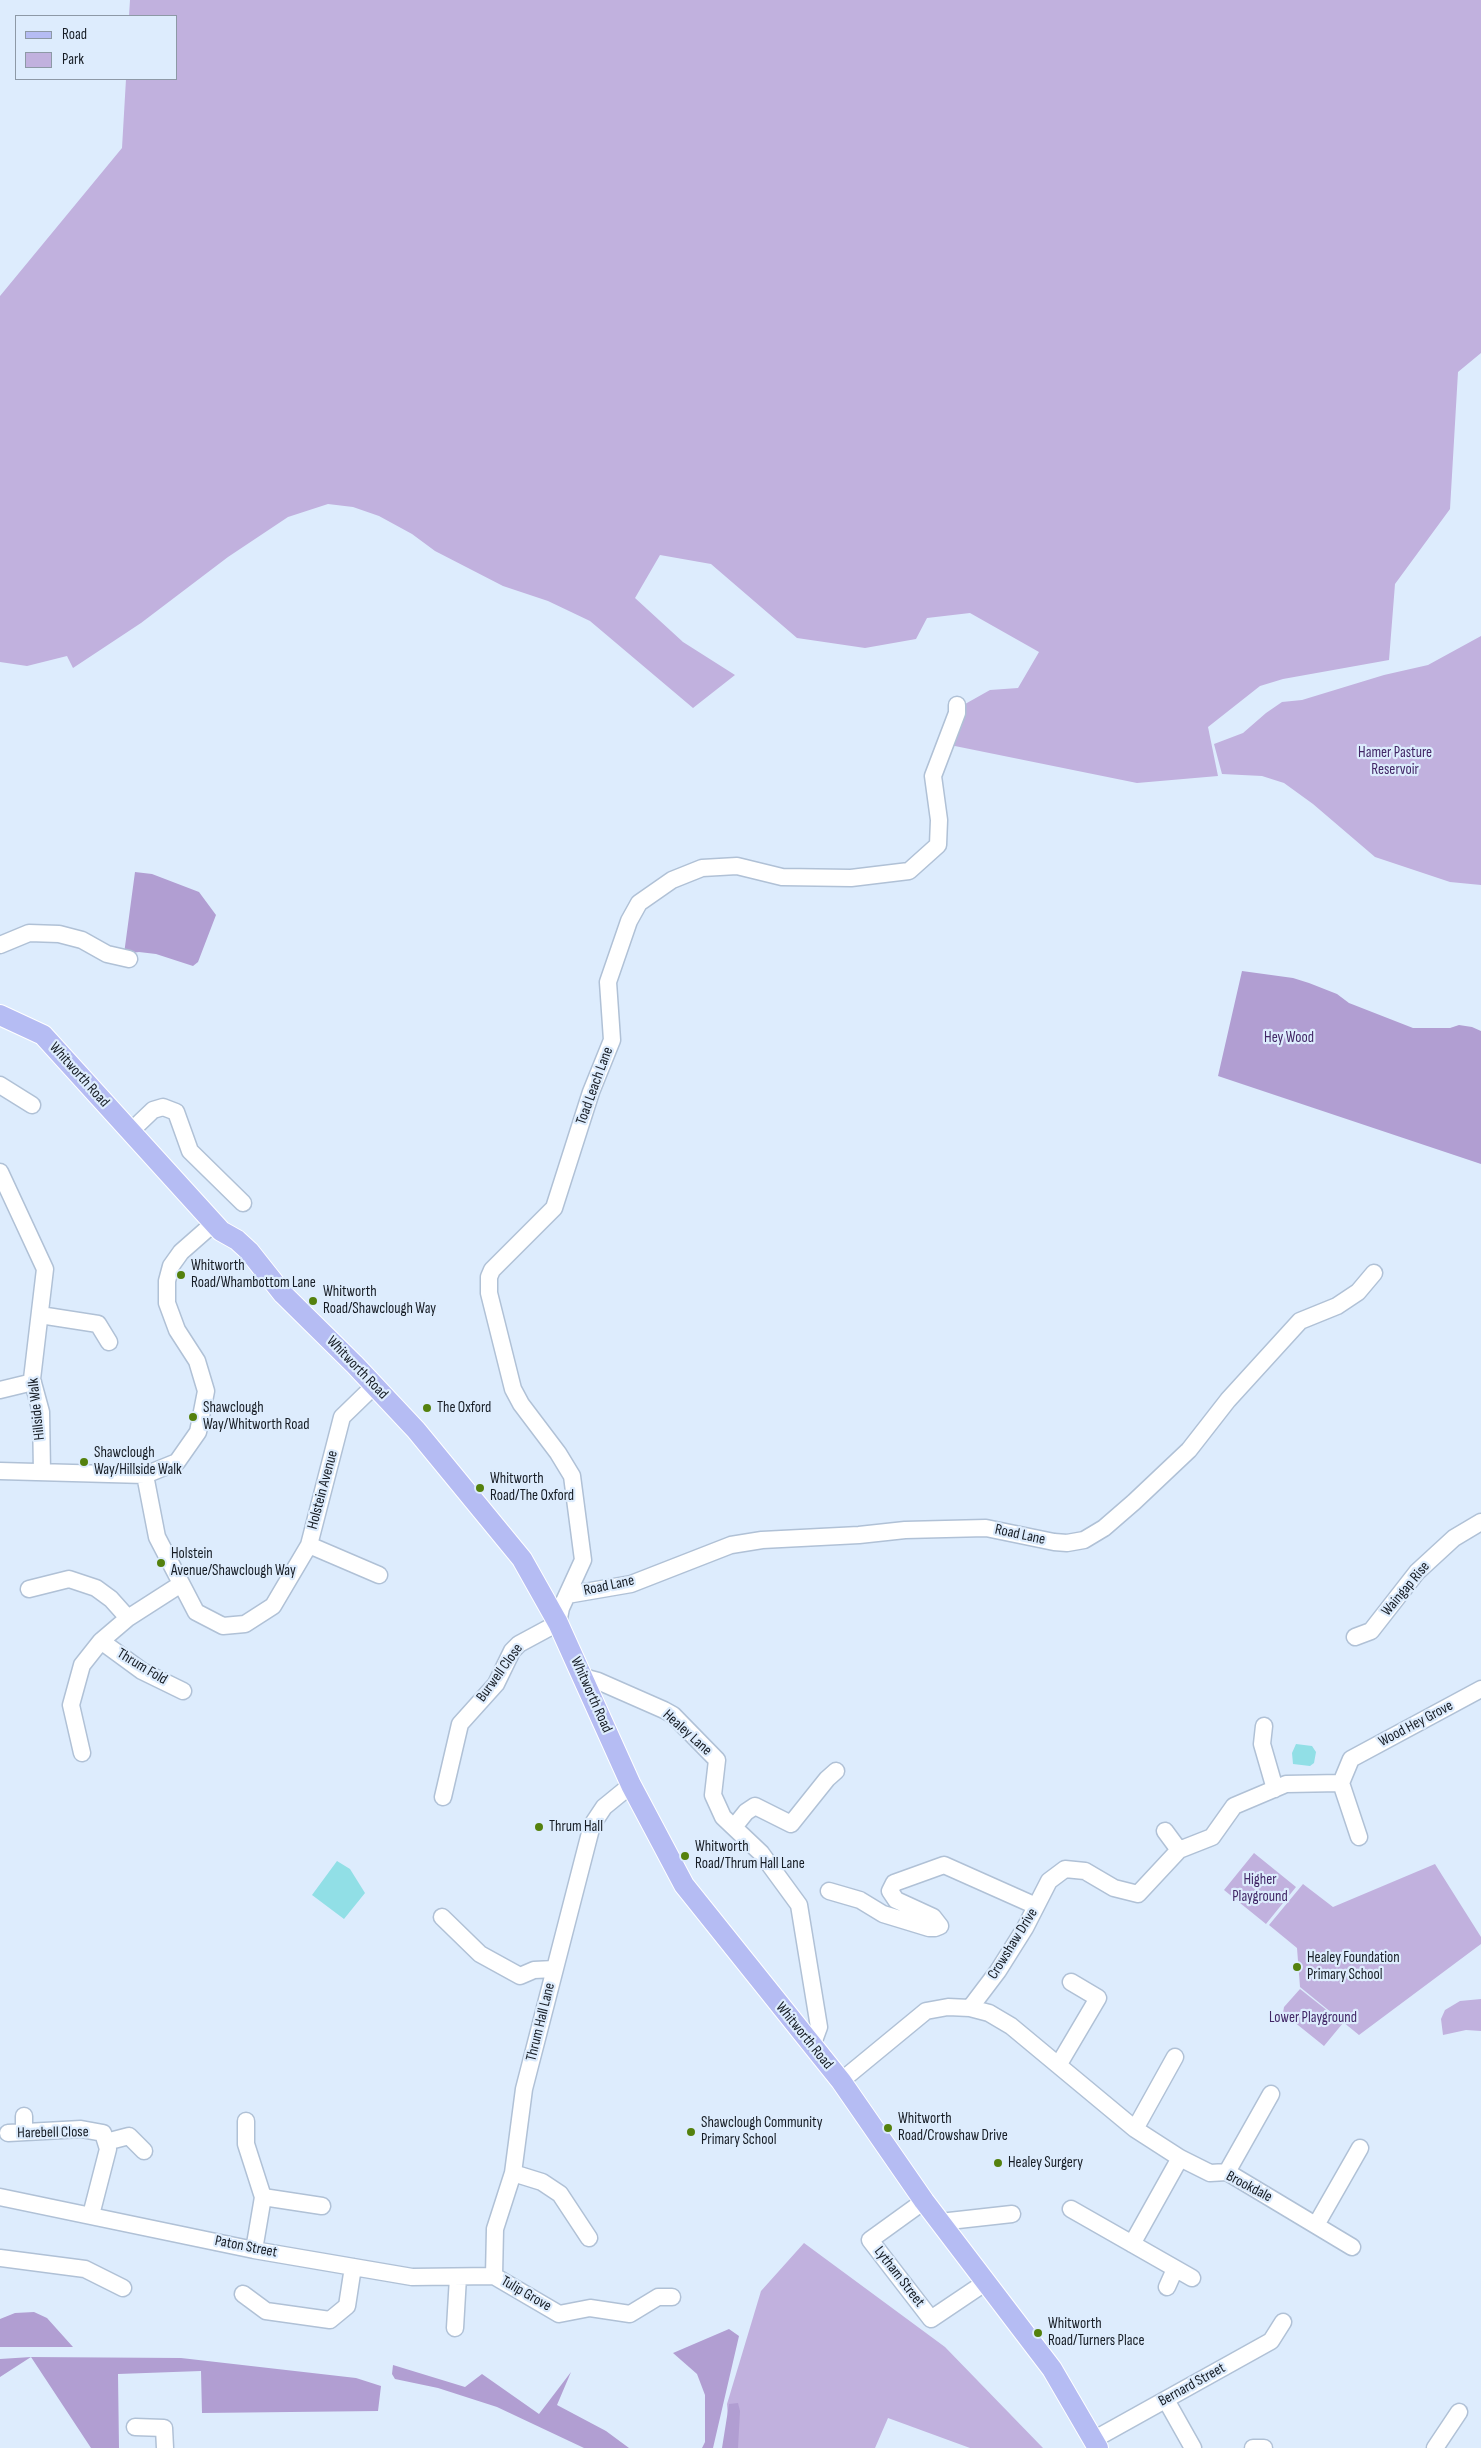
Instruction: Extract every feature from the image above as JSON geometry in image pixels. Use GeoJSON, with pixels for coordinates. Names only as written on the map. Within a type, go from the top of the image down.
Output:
{"type":"FeatureCollection","features":[{"type":"Feature","properties":{"kind":"main road","name":"Whitworth Road"},"geometry":{"type":"LineString","coordinates":[[0,1015],[43,1035],[221,1231],[237,1240],[249,1251],[283,1294],[375,1385],[416,1430],[522,1559],[558,1623],[631,1785],[684,1885],[841,2081],[924,2201],[1052,2369],[1096,2444]]}},
{"type":"Feature","properties":{"kind":"street","name":"Toad Leach Lane"},"geometry":{"type":"LineString","coordinates":[[558,1623],[561,1608],[583,1560],[572,1476],[513,1389],[488,1293],[489,1277],[492,1270],[554,1208],[591,1092],[612,1040],[608,982],[629,921],[639,903],[672,880],[702,868],[736,866],[782,877],[831,878],[877,876],[909,871],[938,845],[939,820],[933,776],[957,713],[957,705]]}},
{"type":"Feature","properties":{"kind":"street"},"geometry":{"type":"LineString","coordinates":[[0,945],[28,933],[59,934],[82,940],[108,954],[129,959]]}},
{"type":"Feature","properties":{"kind":"street"},"geometry":{"type":"LineString","coordinates":[[0,1085],[32,1105]]}},
{"type":"Feature","properties":{"kind":"street"},"geometry":{"type":"LineString","coordinates":[[131,1131],[153,1110],[163,1107],[176,1112],[190,1151],[243,1203]]}},
{"type":"Feature","properties":{"kind":"street","name":"Hillside Walk"},"geometry":{"type":"LineString","coordinates":[[0,1172],[45,1269],[33,1382],[41,1412],[42,1472]]}},
{"type":"Feature","properties":{"kind":"street"},"geometry":{"type":"LineString","coordinates":[[0,1471],[145,1475],[177,1462],[198,1432],[206,1391],[197,1361],[177,1330],[167,1303],[167,1281],[171,1266],[181,1252],[214,1222]]}},
{"type":"Feature","properties":{"kind":"street","name":"Road Lane"},"geometry":{"type":"LineString","coordinates":[[567,1595],[631,1584],[731,1545],[762,1540],[859,1535],[905,1530],[986,1528],[1054,1542],[1067,1543],[1084,1540],[1104,1528],[1189,1450],[1228,1400],[1300,1321],[1337,1306],[1358,1292],[1374,1273]]}},
{"type":"Feature","properties":{"kind":"street"},"geometry":{"type":"LineString","coordinates":[[40,1316],[98,1324],[108,1342]]}},
{"type":"Feature","properties":{"kind":"street"},"geometry":{"type":"LineString","coordinates":[[0,1390],[33,1382]]}},
{"type":"Feature","properties":{"kind":"street","name":"Holstein Avenue"},"geometry":{"type":"LineString","coordinates":[[145,1475],[157,1537],[196,1612],[223,1626],[245,1624],[274,1606],[308,1545],[342,1417],[375,1385]]}},
{"type":"Feature","properties":{"kind":"street","name":"Waingap Rise"},"geometry":{"type":"LineString","coordinates":[[1355,1637],[1371,1631],[1417,1572],[1454,1538],[1481,1522]]}},
{"type":"Feature","properties":{"kind":"street"},"geometry":{"type":"LineString","coordinates":[[308,1545],[379,1575]]}},
{"type":"Feature","properties":{"kind":"street"},"geometry":{"type":"LineString","coordinates":[[29,1588],[69,1579],[96,1588],[111,1599],[128,1618]]}},
{"type":"Feature","properties":{"kind":"street"},"geometry":{"type":"LineString","coordinates":[[82,1753],[71,1705],[82,1665],[101,1641],[128,1618],[181,1584]]}},
{"type":"Feature","properties":{"kind":"street","name":"Burwell Close"},"geometry":{"type":"LineString","coordinates":[[443,1797],[460,1724],[496,1684],[509,1657],[519,1644],[558,1623]]}},
{"type":"Feature","properties":{"kind":"street","name":"Thrum Fold"},"geometry":{"type":"LineString","coordinates":[[101,1641],[142,1671],[183,1691]]}},
{"type":"Feature","properties":{"kind":"street","name":"Healey Lane"},"geometry":{"type":"LineString","coordinates":[[583,1677],[598,1681],[672,1715],[717,1760],[713,1795],[723,1817],[761,1853],[799,1905],[819,2026],[812,2046]]}},
{"type":"Feature","properties":{"kind":"street","name":"Wood Hey Grove"},"geometry":{"type":"LineString","coordinates":[[1341,1783],[1351,1759],[1481,1689]]}},
{"type":"Feature","properties":{"kind":"street"},"geometry":{"type":"LineString","coordinates":[[1264,1726],[1262,1744],[1275,1788],[1286,1784],[1341,1783],[1359,1837]]}},
{"type":"Feature","properties":{"kind":"street"},"geometry":{"type":"LineString","coordinates":[[734,1827],[746,1812],[755,1806],[791,1824],[827,1779],[836,1772]]}},
{"type":"Feature","properties":{"kind":"street","name":"Thrum Hall Lane"},"geometry":{"type":"LineString","coordinates":[[494,2276],[495,2229],[513,2173],[524,2090],[592,1825],[604,1806],[631,1785]]}},
{"type":"Feature","properties":{"kind":"street","name":"Crowshaw Drive"},"geometry":{"type":"LineString","coordinates":[[970,2008],[998,1972],[1049,1881],[1065,1869],[1085,1871],[1114,1888],[1138,1894],[1179,1850],[1212,1837],[1234,1806],[1275,1788]]}},
{"type":"Feature","properties":{"kind":"street"},"geometry":{"type":"LineString","coordinates":[[1166,1831],[1179,1850]]}},
{"type":"Feature","properties":{"kind":"street"},"geometry":{"type":"LineString","coordinates":[[829,1891],[860,1900],[883,1914],[929,1928],[935,1928],[940,1926],[934,1917],[896,1900],[890,1891],[894,1883],[944,1865],[960,1870],[1036,1906]]}},
{"type":"Feature","properties":{"kind":"street"},"geometry":{"type":"LineString","coordinates":[[442,1917],[480,1954],[520,1976],[534,1970],[554,1969]]}},
{"type":"Feature","properties":{"kind":"street"},"geometry":{"type":"LineString","coordinates":[[1059,2064],[1098,1998],[1071,1982]]}},
{"type":"Feature","properties":{"kind":"street"},"geometry":{"type":"LineString","coordinates":[[841,2081],[926,2011],[948,2007],[970,2008]]}},
{"type":"Feature","properties":{"kind":"street","name":"Brookdale"},"geometry":{"type":"LineString","coordinates":[[970,2008],[989,2013],[1011,2026],[1135,2129],[1180,2158],[1210,2173],[1228,2172],[1352,2247]]}},
{"type":"Feature","properties":{"kind":"street"},"geometry":{"type":"LineString","coordinates":[[1135,2129],[1175,2057]]}},
{"type":"Feature","properties":{"kind":"street"},"geometry":{"type":"LineString","coordinates":[[1228,2172],[1271,2094]]}},
{"type":"Feature","properties":{"kind":"street","name":"Harebell Close"},"geometry":{"type":"LineString","coordinates":[[24,2116],[16,2133],[81,2129],[103,2134],[108,2148],[91,2215]]}},
{"type":"Feature","properties":{"kind":"street"},"geometry":{"type":"LineString","coordinates":[[246,2121],[246,2144],[263,2197],[254,2250]]}},
{"type":"Feature","properties":{"kind":"street"},"geometry":{"type":"LineString","coordinates":[[106,2142],[130,2136],[144,2151]]}},
{"type":"Feature","properties":{"kind":"street"},"geometry":{"type":"LineString","coordinates":[[1316,2225],[1360,2148]]}},
{"type":"Feature","properties":{"kind":"street"},"geometry":{"type":"LineString","coordinates":[[1132,2244],[1180,2158]]}},
{"type":"Feature","properties":{"kind":"street"},"geometry":{"type":"LineString","coordinates":[[513,2173],[542,2182],[560,2194],[589,2238]]}},
{"type":"Feature","properties":{"kind":"street","name":"Paton Street"},"geometry":{"type":"LineString","coordinates":[[0,2197],[254,2250],[412,2277],[494,2276]]}},
{"type":"Feature","properties":{"kind":"street"},"geometry":{"type":"LineString","coordinates":[[263,2197],[322,2206]]}},
{"type":"Feature","properties":{"kind":"street","name":"Lytham Street"},"geometry":{"type":"LineString","coordinates":[[924,2201],[870,2240],[931,2319],[986,2282]]}},
{"type":"Feature","properties":{"kind":"street"},"geometry":{"type":"LineString","coordinates":[[1071,2208],[1192,2278]]}},
{"type":"Feature","properties":{"kind":"street"},"geometry":{"type":"LineString","coordinates":[[940,2222],[1012,2214]]}},
{"type":"Feature","properties":{"kind":"street"},"geometry":{"type":"LineString","coordinates":[[0,2258],[85,2269],[123,2288]]}},
{"type":"Feature","properties":{"kind":"street"},"geometry":{"type":"LineString","coordinates":[[242,2294],[266,2311],[330,2320],[347,2306],[353,2267]]}},
{"type":"Feature","properties":{"kind":"street"},"geometry":{"type":"LineString","coordinates":[[1167,2287],[1175,2269]]}},
{"type":"Feature","properties":{"kind":"street"},"geometry":{"type":"LineString","coordinates":[[455,2328],[458,2276]]}},
{"type":"Feature","properties":{"kind":"street","name":"Tulip Grove"},"geometry":{"type":"LineString","coordinates":[[494,2276],[559,2314],[590,2308],[630,2314],[662,2294]]}},
{"type":"Feature","properties":{"kind":"street","name":"Bernard Street"},"geometry":{"type":"LineString","coordinates":[[1096,2444],[1166,2400],[1271,2340],[1283,2322]]}},
{"type":"Feature","properties":{"kind":"street"},"geometry":{"type":"LineString","coordinates":[[1166,2400],[1193,2448]]}},
{"type":"Feature","properties":{"kind":"street"},"geometry":{"type":"LineString","coordinates":[[1435,2448],[1459,2412]]}},
{"type":"Feature","properties":{"kind":"street"},"geometry":{"type":"LineString","coordinates":[[135,2427],[164,2428],[165,2448]]}},
{"type":"Feature","properties":{"kind":"street"},"geometry":{"type":"LineString","coordinates":[[1254,2448],[1264,2448]]}},
{"type":"Feature","properties":{"kind":"green space"},"geometry":{"type":"Polygon","coordinates":[[[130,0],[1481,0],[1481,353],[1458,372],[1450,509],[1395,584],[1389,660],[1283,679],[1260,686],[1208,727],[1218,776],[1137,783],[945,744],[958,708],[990,690],[1018,688],[1039,652],[970,613],[927,618],[916,639],[865,648],[797,638],[711,564],[660,555],[635,598],[683,642],[735,675],[693,708],[590,621],[548,601],[503,586],[435,551],[412,534],[379,516],[353,507],[328,504],[288,517],[228,557],[141,623],[73,668],[67,656],[27,666],[0,662],[0,296],[122,148],[126,80],[178,80],[178,15],[129,15],[130,0]]]}},
{"type":"Feature","properties":{"kind":"green space","name":"Hamer Pasture Reservoir"},"geometry":{"type":"Polygon","coordinates":[[[1481,636],[1481,885],[1450,882],[1375,857],[1313,804],[1284,783],[1262,776],[1222,774],[1214,744],[1243,733],[1282,702],[1302,700],[1384,675],[1428,665],[1481,636]]]}},
{"type":"Feature","properties":{"kind":"green space"},"geometry":{"type":"Polygon","coordinates":[[[135,872],[152,874],[199,892],[216,915],[198,962],[193,966],[156,954],[139,952],[124,954],[135,872]]]}},
{"type":"Feature","properties":{"kind":"green space","name":"Hey Wood"},"geometry":{"type":"Polygon","coordinates":[[[1242,971],[1293,978],[1309,983],[1337,994],[1349,1003],[1413,1028],[1450,1028],[1459,1025],[1481,1031],[1481,1164],[1218,1076],[1242,971]]]}},
{"type":"Feature","properties":{"kind":"green space","name":"Higher Playground"},"geometry":{"type":"Polygon","coordinates":[[[1254,1853],[1296,1887],[1266,1924],[1224,1890],[1254,1853]]]}},
{"type":"Feature","properties":{"kind":"green space"},"geometry":{"type":"Polygon","coordinates":[[[1435,1864],[1481,1937],[1481,1944],[1359,2035],[1300,1987],[1297,1948],[1269,1925],[1303,1884],[1333,1907],[1435,1864]]]}},
{"type":"Feature","properties":{"kind":"green space","name":"Lower Playground"},"geometry":{"type":"Polygon","coordinates":[[[1300,1989],[1343,2023],[1324,2046],[1283,2013],[1284,2007],[1300,1989]]]}},
{"type":"Feature","properties":{"kind":"green space"},"geometry":{"type":"Polygon","coordinates":[[[1481,1999],[1481,2031],[1466,2030],[1443,2035],[1441,2019],[1445,2010],[1460,2001],[1481,1999]]]}},
{"type":"Feature","properties":{"kind":"green space"},"geometry":{"type":"Polygon","coordinates":[[[804,2243],[945,2347],[1043,2448],[970,2448],[888,2418],[875,2448],[730,2448],[727,2404],[761,2291],[804,2243]]]}},
{"type":"Feature","properties":{"kind":"green space"},"geometry":{"type":"Polygon","coordinates":[[[34,2312],[47,2318],[73,2347],[0,2347],[0,2319],[15,2313],[34,2312]]]}},
{"type":"Feature","properties":{"kind":"green space"},"geometry":{"type":"Polygon","coordinates":[[[729,2329],[739,2336],[713,2448],[702,2448],[705,2442],[705,2395],[697,2374],[673,2353],[729,2329]]]}},
{"type":"Feature","properties":{"kind":"green space"},"geometry":{"type":"Polygon","coordinates":[[[31,2357],[181,2358],[356,2378],[381,2386],[378,2411],[202,2413],[201,2371],[118,2374],[119,2448],[91,2448],[31,2357]]]}},
{"type":"Feature","properties":{"kind":"green space"},"geometry":{"type":"Polygon","coordinates":[[[31,2357],[0,2377],[0,2359],[31,2357]]]}},
{"type":"Feature","properties":{"kind":"green space"},"geometry":{"type":"Polygon","coordinates":[[[393,2365],[465,2387],[482,2374],[539,2414],[571,2372],[557,2405],[606,2431],[629,2448],[584,2448],[497,2407],[438,2388],[395,2379],[392,2374],[393,2365]]]}},
{"type":"Feature","properties":{"kind":"green space"},"geometry":{"type":"Polygon","coordinates":[[[738,2403],[740,2411],[738,2448],[722,2448],[729,2404],[738,2403]]]}},
{"type":"Feature","properties":{"kind":"shaded area"},"geometry":{"type":"Polygon","coordinates":[[[1296,1744],[1312,1746],[1316,1752],[1314,1763],[1310,1766],[1293,1764],[1292,1753],[1296,1744]]]}},
{"type":"Feature","properties":{"kind":"shaded area"},"geometry":{"type":"Polygon","coordinates":[[[337,1861],[350,1869],[365,1893],[344,1919],[312,1895],[337,1861]]]}},
{"type":"Feature","properties":{"kind":"place","name":"Whitworth Road/Whambottom Lane"},"geometry":{"type":"Point","coordinates":[181,1275]}},
{"type":"Feature","properties":{"kind":"place","name":"Whitworth Road/Shawclough Way"},"geometry":{"type":"Point","coordinates":[313,1301]}},
{"type":"Feature","properties":{"kind":"place","name":"The Oxford"},"geometry":{"type":"Point","coordinates":[427,1408]}},
{"type":"Feature","properties":{"kind":"place","name":"Shawclough Way/Whitworth Road"},"geometry":{"type":"Point","coordinates":[193,1417]}},
{"type":"Feature","properties":{"kind":"place","name":"Shawclough Way/Hillside Walk"},"geometry":{"type":"Point","coordinates":[84,1462]}},
{"type":"Feature","properties":{"kind":"place","name":"Whitworth Road/The Oxford"},"geometry":{"type":"Point","coordinates":[480,1488]}},
{"type":"Feature","properties":{"kind":"place","name":"Holstein Avenue/Shawclough Way"},"geometry":{"type":"Point","coordinates":[161,1563]}},
{"type":"Feature","properties":{"kind":"place","name":"Thrum Hall"},"geometry":{"type":"Point","coordinates":[539,1827]}},
{"type":"Feature","properties":{"kind":"place","name":"Whitworth Road/Thrum Hall Lane"},"geometry":{"type":"Point","coordinates":[685,1856]}},
{"type":"Feature","properties":{"kind":"place","name":"Healey Foundation Primary School"},"geometry":{"type":"Point","coordinates":[1297,1967]}},
{"type":"Feature","properties":{"kind":"place","name":"Whitworth Road/Crowshaw Drive"},"geometry":{"type":"Point","coordinates":[888,2128]}},
{"type":"Feature","properties":{"kind":"place","name":"Shawclough Community Primary School"},"geometry":{"type":"Point","coordinates":[691,2132]}},
{"type":"Feature","properties":{"kind":"place","name":"Healey Surgery"},"geometry":{"type":"Point","coordinates":[998,2163]}},
{"type":"Feature","properties":{"kind":"place","name":"Whitworth Road/Turners Place"},"geometry":{"type":"Point","coordinates":[1038,2333]}}]}
